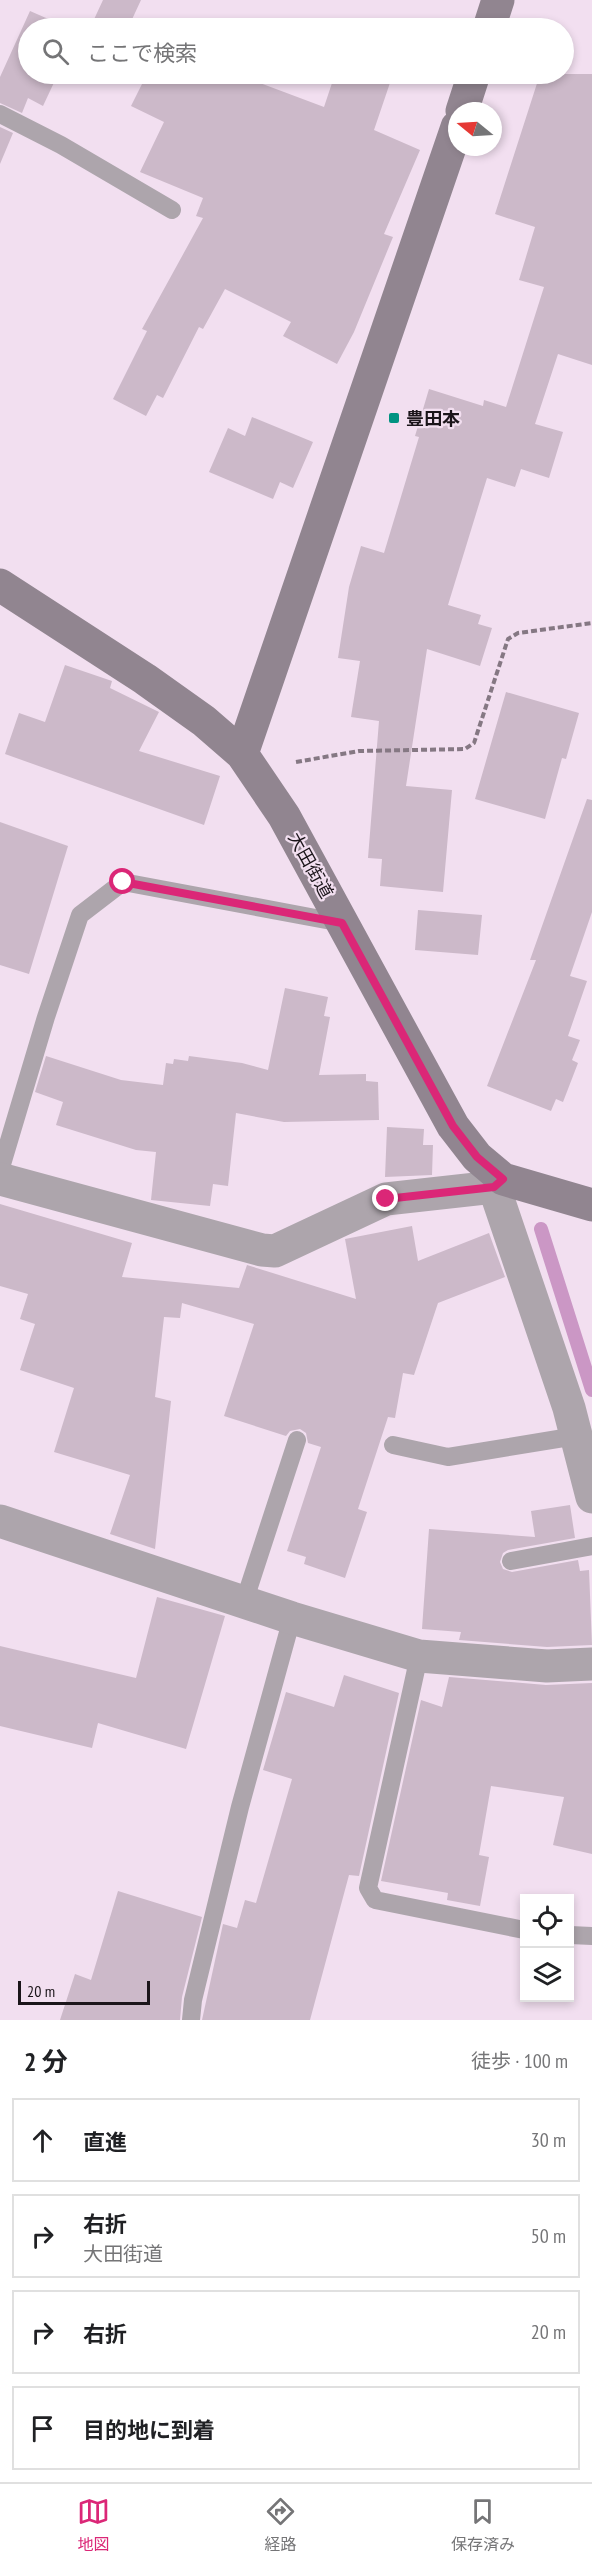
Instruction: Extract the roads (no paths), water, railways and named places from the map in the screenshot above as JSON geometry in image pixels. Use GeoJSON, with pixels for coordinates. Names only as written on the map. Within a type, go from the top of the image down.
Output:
{"type":"FeatureCollection","features":[{"type":"Feature","properties":{"kind":"street"},"geometry":{"type":"LineString","coordinates":[[492,18],[498,0]]}},
{"type":"Feature","properties":{"kind":"street"},"geometry":{"type":"LineString","coordinates":[[465,102],[471,84]]}},
{"type":"Feature","properties":{"kind":"street"},"geometry":{"type":"LineString","coordinates":[[242,754],[448,153]]}},
{"type":"Feature","properties":{"kind":"street","name":"大田街道"},"geometry":{"type":"LineString","coordinates":[[0,585],[154,685],[204,721],[242,754],[262,781],[453,1126],[477,1157],[498,1183],[592,1205]]}},
{"type":"Feature","properties":{"kind":"street"},"geometry":{"type":"LineString","coordinates":[[0,1179],[262,1250],[275,1251],[386,1199],[498,1183],[576,1436],[592,1497]]}},
{"type":"Feature","properties":{"kind":"street"},"geometry":{"type":"LineString","coordinates":[[0,1521],[292,1618],[419,1656],[547,1666],[592,1664]]}},
{"type":"Feature","properties":{"kind":"lane"},"geometry":{"type":"LineString","coordinates":[[0,114],[61,145],[172,210]]}},
{"type":"Feature","properties":{"kind":"lane"},"geometry":{"type":"LineString","coordinates":[[0,1171],[80,915],[123,882],[342,923]]}},
{"type":"Feature","properties":{"kind":"lane"},"geometry":{"type":"LineString","coordinates":[[393,1444],[448,1457],[576,1436]]}},
{"type":"Feature","properties":{"kind":"lane"},"geometry":{"type":"LineString","coordinates":[[244,1602],[297,1440]]}},
{"type":"Feature","properties":{"kind":"lane"},"geometry":{"type":"LineString","coordinates":[[511,1561],[592,1546]]}},
{"type":"Feature","properties":{"kind":"lane"},"geometry":{"type":"LineString","coordinates":[[190,2020],[240,1807],[292,1618]]}},
{"type":"Feature","properties":{"kind":"lane"},"geometry":{"type":"LineString","coordinates":[[419,1656],[369,1888],[375,1900],[520,1929]]}},
{"type":"Feature","properties":{"kind":"lane"},"geometry":{"type":"LineString","coordinates":[[574,1935],[592,1936]]}},
{"type":"Feature","properties":{"kind":"waterway"},"geometry":{"type":"LineString","coordinates":[[541,1229],[592,1390]]}},
{"type":"Feature","properties":{"kind":"place","name":"豊田本"},"geometry":{"type":"Point","coordinates":[394,418]}}]}
